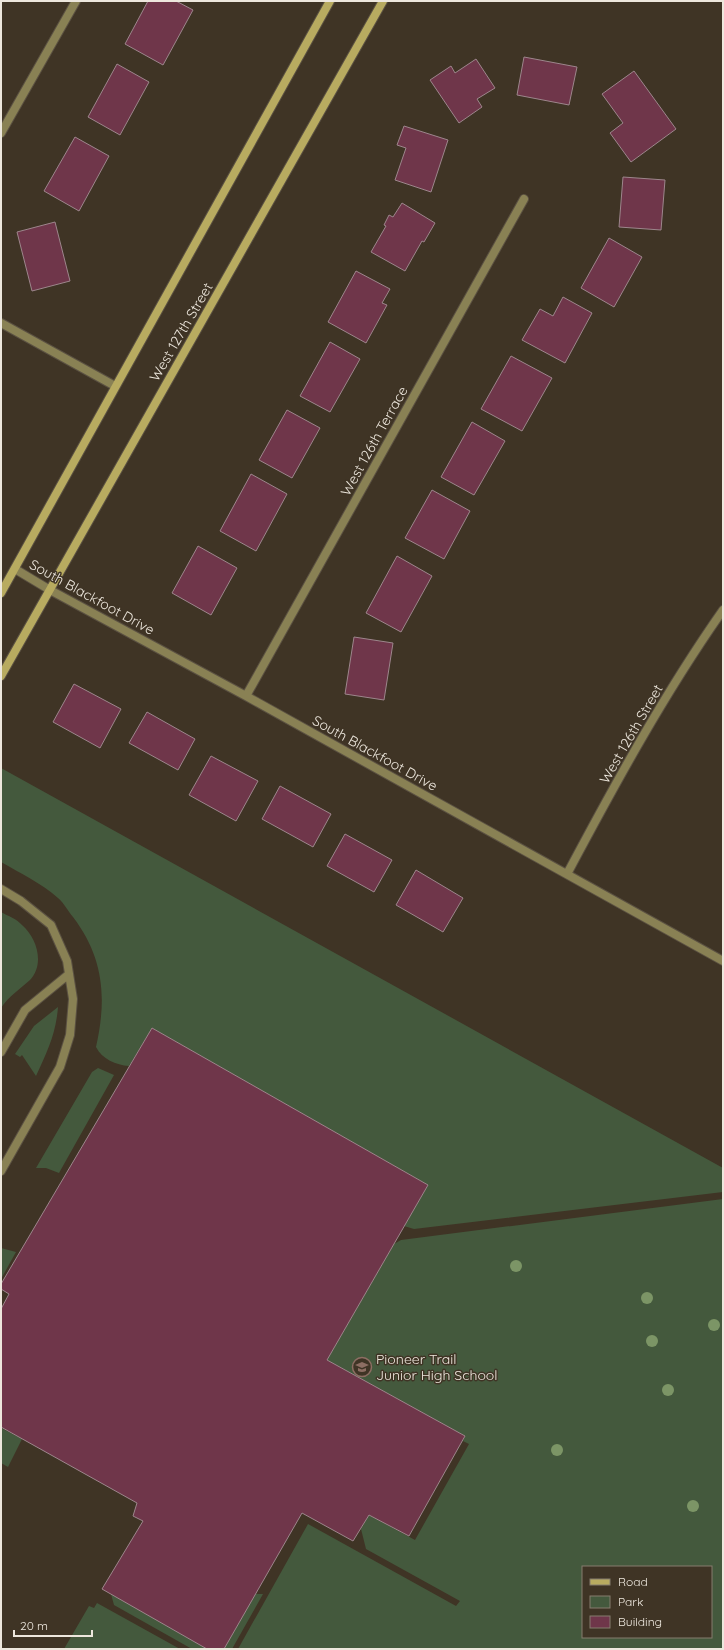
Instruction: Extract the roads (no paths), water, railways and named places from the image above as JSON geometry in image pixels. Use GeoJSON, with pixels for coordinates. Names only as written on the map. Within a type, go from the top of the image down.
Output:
{"type":"FeatureCollection","features":[{"type":"Feature","properties":{"kind":"main road"},"geometry":{"type":"LineString","coordinates":[[1,593],[330,1]]}},
{"type":"Feature","properties":{"kind":"main road","name":"West 127th Street"},"geometry":{"type":"LineString","coordinates":[[1,676],[383,1]]}},
{"type":"Feature","properties":{"kind":"street"},"geometry":{"type":"LineString","coordinates":[[1,133],[76,1]]}},
{"type":"Feature","properties":{"kind":"street","name":"West 126th Terrace"},"geometry":{"type":"LineString","coordinates":[[246,696],[524,199]]}},
{"type":"Feature","properties":{"kind":"street"},"geometry":{"type":"LineString","coordinates":[[1,323],[115,386]]}},
{"type":"Feature","properties":{"kind":"street","name":"South Blackfoot Drive"},"geometry":{"type":"LineString","coordinates":[[15,569],[50,590],[246,696],[723,961]]}},
{"type":"Feature","properties":{"kind":"street","name":"West 126th Street"},"geometry":{"type":"LineString","coordinates":[[567,874],[660,706],[723,610]]}},
{"type":"Feature","properties":{"kind":"street"},"geometry":{"type":"LineString","coordinates":[[1,889],[21,900],[51,924],[67,961],[73,999],[70,1035],[60,1067],[1,1171]]}},
{"type":"Feature","properties":{"kind":"street"},"geometry":{"type":"LineString","coordinates":[[1,1052],[25,1010],[69,974]]}},
{"type":"Feature","properties":{"kind":"place","name":"Pioneer Trail Junior High School"},"geometry":{"type":"Point","coordinates":[362,1367]}}]}
